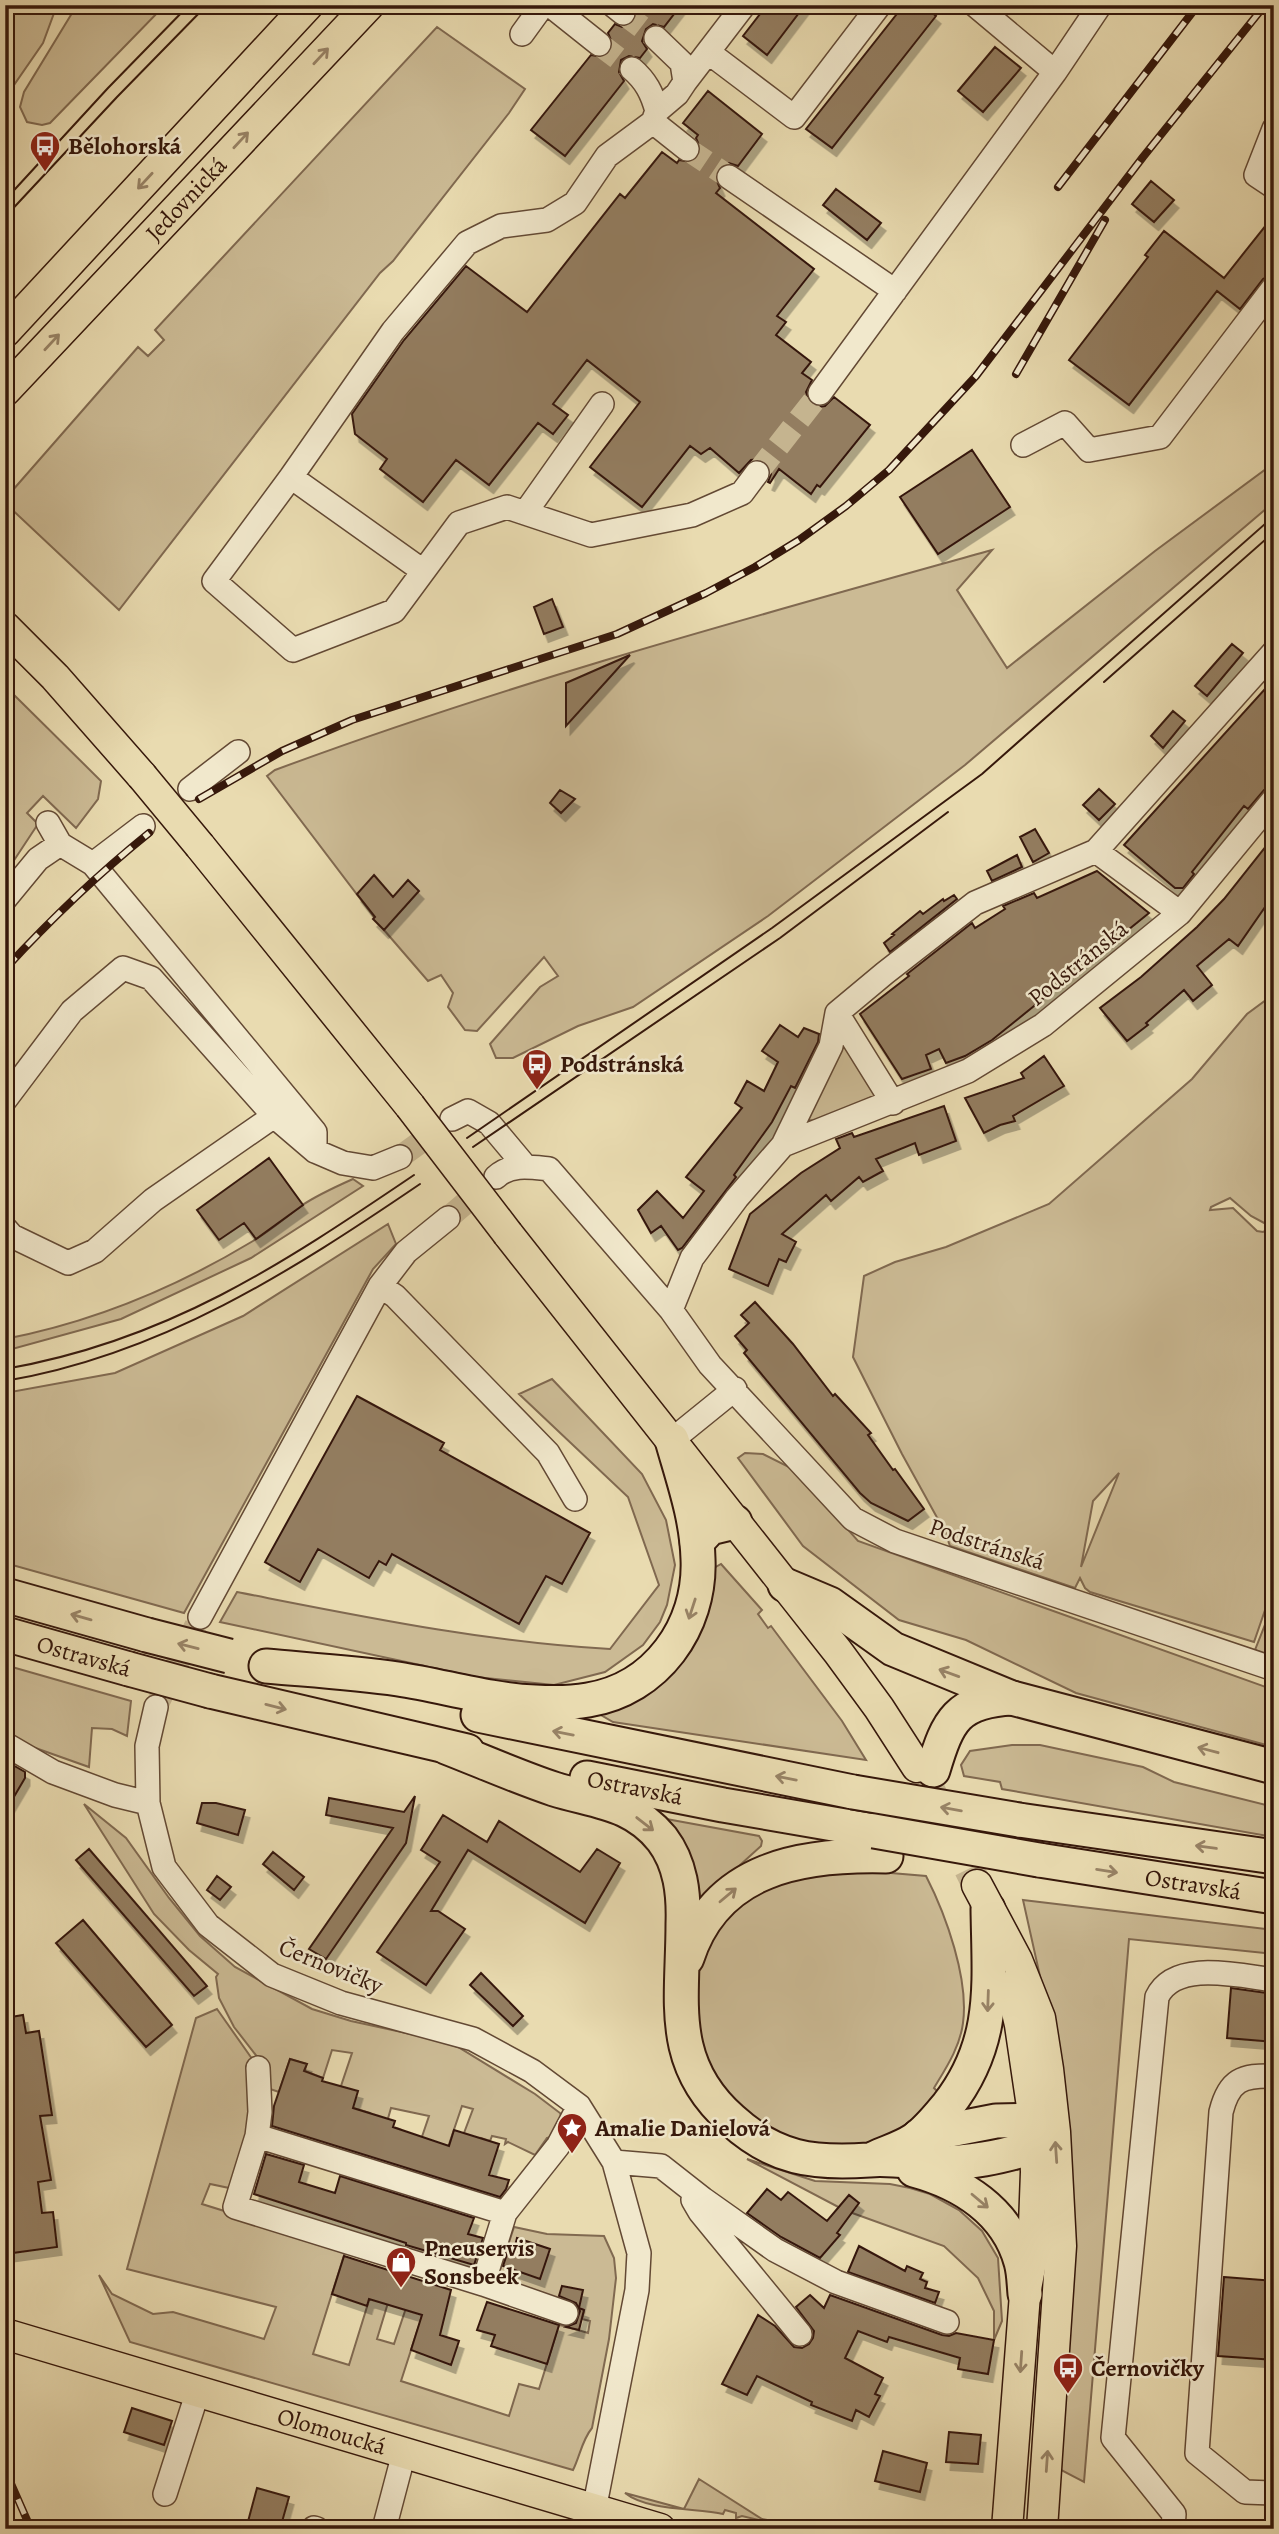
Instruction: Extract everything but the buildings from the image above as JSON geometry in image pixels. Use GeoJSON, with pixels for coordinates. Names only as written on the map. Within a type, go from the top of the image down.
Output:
{"type":"FeatureCollection","features":[{"type":"Feature","properties":{"kind":"highway"},"geometry":{"type":"LineString","coordinates":[[266,1666],[400,1679],[469,1694],[519,1701],[588,1700],[606,1696],[637,1682],[659,1665],[682,1633],[691,1615],[697,1590],[697,1542],[690,1503],[672,1440]]}},
{"type":"Feature","properties":{"kind":"highway"},"geometry":{"type":"LineString","coordinates":[[697,1542],[710,1528],[735,1522]]}},
{"type":"Feature","properties":{"kind":"highway"},"geometry":{"type":"LineString","coordinates":[[785,1585],[830,1604],[893,1649],[1012,1698],[1274,1767]]}},
{"type":"Feature","properties":{"kind":"highway","name":"Ostravská"},"geometry":{"type":"LineString","coordinates":[[5,1595],[266,1666],[538,1728],[853,1792],[1019,1820],[1274,1857]]}},
{"type":"Feature","properties":{"kind":"highway","name":"Ostravská"},"geometry":{"type":"LineString","coordinates":[[5,1634],[210,1691],[446,1747],[723,1805],[880,1844],[1039,1860],[1274,1897]]}},
{"type":"Feature","properties":{"kind":"highway"},"geometry":{"type":"LineString","coordinates":[[925,1769],[946,1732],[968,1708],[985,1700],[1012,1698]]}},
{"type":"Feature","properties":{"kind":"highway"},"geometry":{"type":"LineString","coordinates":[[446,1747],[555,1789],[615,1804],[653,1829],[668,1849],[679,1872],[684,1904],[681,2021],[686,2050],[699,2082],[723,2112],[754,2138],[774,2149],[824,2162],[872,2159],[936,2163],[1014,2155],[1035,2146]]}},
{"type":"Feature","properties":{"kind":"highway"},"geometry":{"type":"LineString","coordinates":[[683,1974],[688,1955],[706,1920],[718,1904],[738,1887],[765,1872],[790,1863],[880,1844]]}},
{"type":"Feature","properties":{"kind":"highway"},"geometry":{"type":"LineString","coordinates":[[872,2159],[919,2136],[936,2120],[962,2086],[981,2046],[988,2014],[983,1897]]}},
{"type":"Feature","properties":{"kind":"highway"},"geometry":{"type":"LineString","coordinates":[[919,2136],[996,2121],[1035,2146]]}},
{"type":"Feature","properties":{"kind":"highway"},"geometry":{"type":"LineString","coordinates":[[872,2159],[945,2179],[985,2204],[1015,2245],[1022,2264],[1025,2294]]}},
{"type":"Feature","properties":{"kind":"main road","name":"Jedovnická"},"geometry":{"type":"LineString","coordinates":[[5,332],[308,5]]}},
{"type":"Feature","properties":{"kind":"main road","name":"Jedovnická"},"geometry":{"type":"LineString","coordinates":[[5,391],[369,5]]}},
{"type":"Feature","properties":{"kind":"main road"},"geometry":{"type":"LineString","coordinates":[[5,627],[55,677],[142,776],[410,1106],[785,1585],[925,1769]]}},
{"type":"Feature","properties":{"kind":"main road"},"geometry":{"type":"LineString","coordinates":[[983,1897],[1012,1989],[1035,2146],[1055,2318]]}},
{"type":"Feature","properties":{"kind":"main road"},"geometry":{"type":"LineString","coordinates":[[983,1897],[1017,1960],[1040,2018],[1059,2183],[1061,2246],[1042,2529]]}},
{"type":"Feature","properties":{"kind":"main road"},"geometry":{"type":"LineString","coordinates":[[1007,2529],[1025,2294],[1033,2252],[1035,2146]]}},
{"type":"Feature","properties":{"kind":"main road","name":"Olomoucká"},"geometry":{"type":"LineString","coordinates":[[8,2335],[404,2453],[590,2519],[660,2529]]}},
{"type":"Feature","properties":{"kind":"street"},"geometry":{"type":"LineString","coordinates":[[522,34],[543,5]]}},
{"type":"Feature","properties":{"kind":"street"},"geometry":{"type":"LineString","coordinates":[[550,5],[599,44]]}},
{"type":"Feature","properties":{"kind":"street"},"geometry":{"type":"LineString","coordinates":[[744,5],[677,94],[607,156],[575,203],[547,220],[501,226],[467,243],[393,331],[214,581],[293,650],[394,611],[459,523],[507,507],[591,535],[692,515],[742,493],[757,473]]}},
{"type":"Feature","properties":{"kind":"street"},"geometry":{"type":"LineString","coordinates":[[975,5],[1055,72]]}},
{"type":"Feature","properties":{"kind":"street"},"geometry":{"type":"LineString","coordinates":[[820,393],[1055,72],[1100,5]]}},
{"type":"Feature","properties":{"kind":"street"},"geometry":{"type":"LineString","coordinates":[[708,52],[794,117],[878,6]]}},
{"type":"Feature","properties":{"kind":"street"},"geometry":{"type":"LineString","coordinates":[[656,38],[682,62],[685,82]]}},
{"type":"Feature","properties":{"kind":"street"},"geometry":{"type":"LineString","coordinates":[[632,69],[651,91],[655,116],[687,149]]}},
{"type":"Feature","properties":{"kind":"street"},"geometry":{"type":"LineString","coordinates":[[1274,129],[1256,174],[1274,187]]}},
{"type":"Feature","properties":{"kind":"street"},"geometry":{"type":"LineString","coordinates":[[729,177],[895,291]]}},
{"type":"Feature","properties":{"kind":"street"},"geometry":{"type":"LineString","coordinates":[[1023,445],[1065,423],[1089,450],[1160,437],[1274,287]]}},
{"type":"Feature","properties":{"kind":"street"},"geometry":{"type":"LineString","coordinates":[[524,513],[602,404]]}},
{"type":"Feature","properties":{"kind":"street"},"geometry":{"type":"LineString","coordinates":[[291,477],[423,570]]}},
{"type":"Feature","properties":{"kind":"street"},"geometry":{"type":"LineString","coordinates":[[893,1103],[837,1013],[975,903],[1096,851],[1274,652]]}},
{"type":"Feature","properties":{"kind":"street"},"geometry":{"type":"LineString","coordinates":[[190,789],[238,752]]}},
{"type":"Feature","properties":{"kind":"street","name":"Podstránská"},"geometry":{"type":"LineString","coordinates":[[783,1145],[968,1071],[1043,1026],[1180,914],[1274,799]]}},
{"type":"Feature","properties":{"kind":"street"},"geometry":{"type":"LineString","coordinates":[[48,823],[60,844],[93,864],[315,1132],[315,1151]]}},
{"type":"Feature","properties":{"kind":"street"},"geometry":{"type":"LineString","coordinates":[[93,864],[143,826]]}},
{"type":"Feature","properties":{"kind":"street"},"geometry":{"type":"LineString","coordinates":[[5,899],[38,859],[60,844]]}},
{"type":"Feature","properties":{"kind":"street"},"geometry":{"type":"LineString","coordinates":[[1096,851],[1180,914]]}},
{"type":"Feature","properties":{"kind":"street"},"geometry":{"type":"LineString","coordinates":[[5,1100],[72,1011],[123,968],[151,978],[274,1116],[315,1151],[343,1163],[373,1168],[400,1157]]}},
{"type":"Feature","properties":{"kind":"street","name":"Podstránská"},"geometry":{"type":"LineString","coordinates":[[671,1310],[692,1258],[737,1198],[783,1145],[831,1046],[837,1013]]}},
{"type":"Feature","properties":{"kind":"street"},"geometry":{"type":"LineString","coordinates":[[452,1119],[468,1111],[489,1123],[525,1166],[502,1171],[496,1177]]}},
{"type":"Feature","properties":{"kind":"street"},"geometry":{"type":"LineString","coordinates":[[5,1227],[12,1236],[68,1263],[95,1251],[153,1200],[274,1116]]}},
{"type":"Feature","properties":{"kind":"street","name":"Podstránská"},"geometry":{"type":"LineString","coordinates":[[525,1166],[549,1169],[671,1310],[710,1365],[853,1519],[895,1541],[1274,1669]]}},
{"type":"Feature","properties":{"kind":"street"},"geometry":{"type":"LineString","coordinates":[[200,1617],[380,1286],[406,1252],[448,1218]]}},
{"type":"Feature","properties":{"kind":"street"},"geometry":{"type":"LineString","coordinates":[[380,1286],[395,1296],[548,1454],[575,1499]]}},
{"type":"Feature","properties":{"kind":"street"},"geometry":{"type":"LineString","coordinates":[[672,1440],[735,1390]]}},
{"type":"Feature","properties":{"kind":"street","name":"Černovičky"},"geometry":{"type":"LineString","coordinates":[[156,1707],[147,1746],[148,1803],[164,1867],[208,1925],[272,1975],[341,2003],[473,2039],[532,2071],[579,2106],[614,2162],[639,2253],[637,2290],[590,2519]]}},
{"type":"Feature","properties":{"kind":"street"},"geometry":{"type":"LineString","coordinates":[[5,1744],[53,1772],[115,1795],[148,1803]]}},
{"type":"Feature","properties":{"kind":"street"},"geometry":{"type":"LineString","coordinates":[[1173,2529],[1174,2514],[1113,2438],[1157,1997],[1165,1984],[1187,1974],[1274,1980]]}},
{"type":"Feature","properties":{"kind":"street"},"geometry":{"type":"LineString","coordinates":[[258,2068],[260,2112],[257,2136],[235,2207],[483,2284],[566,2314]]}},
{"type":"Feature","properties":{"kind":"street"},"geometry":{"type":"LineString","coordinates":[[1274,2076],[1243,2078],[1225,2095],[1221,2112],[1197,2452],[1245,2492],[1274,2493]]}},
{"type":"Feature","properties":{"kind":"street"},"geometry":{"type":"LineString","coordinates":[[483,2284],[505,2213],[558,2146],[579,2106]]}},
{"type":"Feature","properties":{"kind":"street"},"geometry":{"type":"LineString","coordinates":[[257,2136],[505,2213]]}},
{"type":"Feature","properties":{"kind":"street"},"geometry":{"type":"LineString","coordinates":[[614,2162],[661,2166],[765,2242],[836,2282],[947,2322]]}},
{"type":"Feature","properties":{"kind":"street"},"geometry":{"type":"LineString","coordinates":[[683,2184],[700,2212],[800,2334]]}},
{"type":"Feature","properties":{"kind":"street"},"geometry":{"type":"LineString","coordinates":[[751,2272],[763,2255],[765,2242]]}},
{"type":"Feature","properties":{"kind":"street"},"geometry":{"type":"LineString","coordinates":[[165,2494],[198,2391]]}},
{"type":"Feature","properties":{"kind":"street"},"geometry":{"type":"LineString","coordinates":[[384,2529],[404,2453]]}},
{"type":"Feature","properties":{"kind":"shaded area"},"geometry":{"type":"Polygon","coordinates":[[[5,5],[57,5],[43,43],[5,98],[5,5]]]}},
{"type":"Feature","properties":{"kind":"shaded area"},"geometry":{"type":"Polygon","coordinates":[[[77,5],[165,5],[50,123],[42,125],[27,122],[20,107],[24,92],[77,5]]]}},
{"type":"Feature","properties":{"kind":"shaded area"},"geometry":{"type":"Polygon","coordinates":[[[437,27],[525,89],[509,113],[393,261],[380,273],[119,610],[5,503],[5,499],[138,347],[148,356],[164,340],[155,330],[437,27]]]}},
{"type":"Feature","properties":{"kind":"shaded area"},"geometry":{"type":"Polygon","coordinates":[[[1274,463],[1274,502],[965,765],[768,916],[633,1007],[578,1026],[513,1058],[496,1058],[490,1044],[540,987],[558,976],[544,957],[477,1031],[465,1030],[448,1007],[453,993],[441,975],[428,981],[384,930],[267,776],[275,770],[363,738],[541,680],[992,550],[957,590],[1007,668],[1155,551],[1274,463]]]}},
{"type":"Feature","properties":{"kind":"shaded area"},"geometry":{"type":"Polygon","coordinates":[[[5,686],[101,781],[98,799],[76,828],[43,796],[27,813],[38,824],[5,874],[5,686]]]}},
{"type":"Feature","properties":{"kind":"shaded area"},"geometry":{"type":"Polygon","coordinates":[[[1274,994],[1274,1219],[1266,1224],[1251,1216],[1230,1198],[1210,1210],[1233,1208],[1257,1231],[1263,1232],[1274,1227],[1274,1584],[1254,1642],[1090,1592],[1080,1578],[1075,1588],[950,1546],[853,1357],[864,1276],[895,1262],[946,1247],[1049,1204],[1192,1079],[1247,1014],[1274,994]],[[1119,1473],[1093,1501],[1081,1567],[1119,1473]]]}},
{"type":"Feature","properties":{"kind":"shaded area"},"geometry":{"type":"Polygon","coordinates":[[[840,1047],[850,1049],[879,1094],[816,1121],[809,1120],[808,1114],[840,1047]]]}},
{"type":"Feature","properties":{"kind":"shaded area"},"geometry":{"type":"Polygon","coordinates":[[[353,1179],[363,1186],[251,1258],[121,1319],[5,1351],[5,1339],[102,1313],[195,1273],[259,1237],[313,1198],[353,1179]]]}},
{"type":"Feature","properties":{"kind":"shaded area"},"geometry":{"type":"Polygon","coordinates":[[[388,1224],[396,1244],[373,1269],[184,1613],[5,1563],[5,1393],[115,1373],[243,1316],[388,1224]]]}},
{"type":"Feature","properties":{"kind":"shaded area"},"geometry":{"type":"Polygon","coordinates":[[[552,1379],[642,1474],[666,1520],[675,1565],[667,1605],[660,1622],[643,1645],[605,1672],[554,1685],[476,1677],[220,1622],[237,1592],[469,1634],[610,1649],[659,1585],[628,1497],[519,1394],[552,1379]]]}},
{"type":"Feature","properties":{"kind":"shaded area"},"geometry":{"type":"Polygon","coordinates":[[[745,1453],[763,1454],[795,1470],[858,1541],[1274,1690],[1274,1747],[1076,1693],[966,1640],[899,1620],[803,1546],[738,1458],[745,1453]]]}},
{"type":"Feature","properties":{"kind":"shaded area"},"geometry":{"type":"Polygon","coordinates":[[[721,1564],[762,1610],[758,1614],[768,1628],[771,1626],[842,1721],[866,1760],[613,1722],[601,1715],[642,1695],[714,1568],[721,1564]]]}},
{"type":"Feature","properties":{"kind":"shaded area"},"geometry":{"type":"Polygon","coordinates":[[[1274,1602],[1274,1658],[1255,1650],[1274,1602]]]}},
{"type":"Feature","properties":{"kind":"shaded area"},"geometry":{"type":"Polygon","coordinates":[[[5,1665],[131,1701],[127,1736],[112,1729],[92,1728],[89,1767],[27,1745],[5,1733],[5,1665]]]}},
{"type":"Feature","properties":{"kind":"shaded area"},"geometry":{"type":"Polygon","coordinates":[[[1012,1745],[1040,1745],[1143,1767],[1174,1782],[1274,1807],[1274,1837],[1002,1789],[1000,1782],[964,1776],[961,1765],[970,1751],[1012,1745]]]}},
{"type":"Feature","properties":{"kind":"shaded area"},"geometry":{"type":"Polygon","coordinates":[[[84,1804],[126,1838],[200,1936],[235,1967],[312,2009],[458,2047],[535,2094],[560,2113],[563,2121],[557,2136],[547,2138],[535,2155],[508,2142],[505,2144],[506,2139],[492,2136],[490,2141],[481,2138],[465,2188],[446,2181],[473,2109],[462,2106],[446,2153],[437,2150],[429,2175],[411,2169],[429,2116],[391,2108],[385,2129],[370,2113],[353,2108],[341,2086],[352,2053],[332,2050],[323,2078],[305,2071],[306,2064],[290,2059],[279,2092],[261,2086],[262,2063],[234,2027],[219,1998],[216,1977],[218,1974],[189,1950],[154,1914],[84,1804]]]}},
{"type":"Feature","properties":{"kind":"shaded area"},"geometry":{"type":"Polygon","coordinates":[[[661,1818],[759,1836],[761,1846],[697,1904],[661,1818]]]}},
{"type":"Feature","properties":{"kind":"shaded area"},"geometry":{"type":"Polygon","coordinates":[[[811,1870],[926,1876],[948,1928],[963,1987],[963,2023],[959,2040],[934,2088],[942,2096],[895,2134],[855,2145],[820,2147],[799,2144],[767,2130],[746,2115],[727,2099],[712,2078],[705,2063],[696,2027],[696,1974],[704,1949],[717,1929],[743,1901],[761,1887],[811,1870]]]}},
{"type":"Feature","properties":{"kind":"shaded area"},"geometry":{"type":"Polygon","coordinates":[[[1023,1900],[1274,1930],[1274,1954],[1129,1939],[1084,2482],[1061,2470],[1067,2373],[1062,2075],[1023,1900]]]}},
{"type":"Feature","properties":{"kind":"shaded area"},"geometry":{"type":"Polygon","coordinates":[[[217,2009],[255,2063],[257,2112],[234,2189],[210,2184],[202,2204],[346,2249],[313,2354],[349,2365],[379,2268],[397,2273],[377,2339],[394,2344],[411,2293],[432,2285],[401,2381],[509,2416],[519,2384],[539,2389],[559,2325],[565,2326],[568,2315],[573,2316],[571,2328],[588,2333],[590,2321],[582,2319],[584,2310],[497,2279],[514,2227],[547,2234],[604,2236],[614,2258],[616,2278],[609,2339],[592,2428],[573,2470],[130,2342],[99,2275],[112,2294],[153,2314],[173,2312],[264,2339],[276,2307],[127,2269],[196,2018],[217,2009]]]}},
{"type":"Feature","properties":{"kind":"shaded area"},"geometry":{"type":"Polygon","coordinates":[[[747,2159],[815,2181],[890,2184],[910,2188],[930,2194],[959,2210],[982,2231],[998,2258],[1002,2321],[994,2340],[994,2311],[978,2278],[944,2246],[844,2210],[747,2159]]]}},
{"type":"Feature","properties":{"kind":"shaded area"},"geometry":{"type":"Polygon","coordinates":[[[699,2479],[762,2519],[814,2529],[797,2529],[742,2516],[736,2518],[736,2513],[725,2510],[723,2514],[659,2506],[634,2499],[625,2493],[684,2509],[699,2479]]]}},
{"type":"Feature","properties":{"kind":"tunnel"},"geometry":{"type":"LineString","coordinates":[[623,13],[656,38]]}},
{"type":"Feature","properties":{"kind":"tunnel"},"geometry":{"type":"LineString","coordinates":[[599,44],[632,69]]}},
{"type":"Feature","properties":{"kind":"tunnel"},"geometry":{"type":"LineString","coordinates":[[687,149],[729,177]]}},
{"type":"Feature","properties":{"kind":"tunnel"},"geometry":{"type":"LineString","coordinates":[[757,473],[820,393]]}},
{"type":"Feature","properties":{"kind":"tunnel"},"geometry":{"type":"LineString","coordinates":[[400,1157],[444,1125]]}},
{"type":"Feature","properties":{"kind":"tunnel"},"geometry":{"type":"LineString","coordinates":[[448,1218],[488,1184]]}},
{"type":"Feature","properties":{"kind":"tunnel"},"geometry":{"type":"LineString","coordinates":[[156,1707],[200,1617]]}},
{"type":"Feature","properties":{"kind":"tunnel"},"geometry":{"type":"LineString","coordinates":[[929,1788],[977,1885]]}},
{"type":"Feature","properties":{"kind":"tram line"},"geometry":{"type":"LineString","coordinates":[[5,200],[189,5]]}},
{"type":"Feature","properties":{"kind":"tram line"},"geometry":{"type":"LineString","coordinates":[[5,217],[207,5]]}},
{"type":"Feature","properties":{"kind":"tram line"},"geometry":{"type":"LineString","coordinates":[[467,1138],[772,928],[982,774],[1274,516]]}},
{"type":"Feature","properties":{"kind":"tram line"},"geometry":{"type":"LineString","coordinates":[[1104,682],[1274,532]]}},
{"type":"Feature","properties":{"kind":"tram line"},"geometry":{"type":"LineString","coordinates":[[473,1147],[780,938],[948,812]]}},
{"type":"Feature","properties":{"kind":"tram line"},"geometry":{"type":"LineString","coordinates":[[5,1369],[119,1340],[171,1319],[269,1269],[414,1175]]}},
{"type":"Feature","properties":{"kind":"tram line"},"geometry":{"type":"LineString","coordinates":[[5,1381],[62,1369],[171,1330],[274,1278],[420,1184]]}},
{"type":"Feature","properties":{"kind":"railway"},"geometry":{"type":"LineString","coordinates":[[1058,187],[1198,5]]}},
{"type":"Feature","properties":{"kind":"railway"},"geometry":{"type":"LineString","coordinates":[[199,799],[282,751],[352,720],[617,634],[755,567],[846,506],[889,470],[976,376],[1143,157],[1265,5]]}},
{"type":"Feature","properties":{"kind":"railway"},"geometry":{"type":"LineString","coordinates":[[1016,374],[1105,220]]}},
{"type":"Feature","properties":{"kind":"railway"},"geometry":{"type":"LineString","coordinates":[[5,969],[74,898],[149,833]]}},
{"type":"Feature","properties":{"kind":"railway"},"geometry":{"type":"LineString","coordinates":[[5,2470],[31,2529]]}},
{"type":"Feature","properties":{"kind":"place","name":"Bělohorská"},"geometry":{"type":"Point","coordinates":[45,173]}},
{"type":"Feature","properties":{"kind":"place","name":"Podstránská"},"geometry":{"type":"Point","coordinates":[537,1091]}},
{"type":"Feature","properties":{"kind":"place","name":"Amalie Danielová"},"geometry":{"type":"Point","coordinates":[572,2155]}},
{"type":"Feature","properties":{"kind":"place","name":"Pneuservis Sonsbeek"},"geometry":{"type":"Point","coordinates":[401,2289]}},
{"type":"Feature","properties":{"kind":"place","name":"Černovičky"},"geometry":{"type":"Point","coordinates":[1068,2395]}}]}
